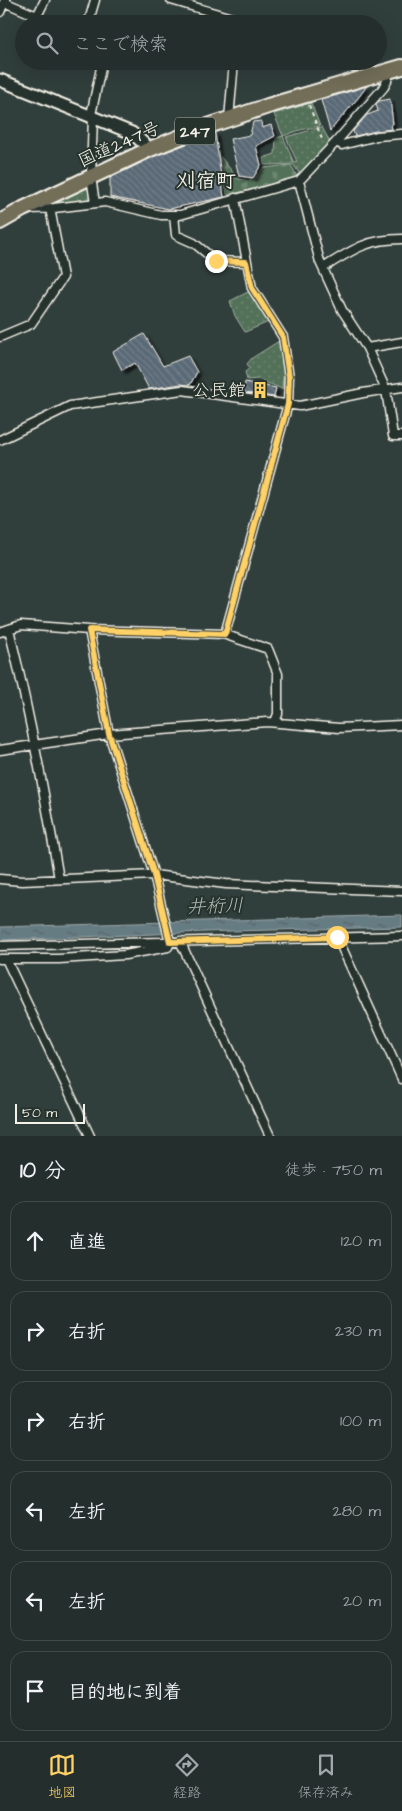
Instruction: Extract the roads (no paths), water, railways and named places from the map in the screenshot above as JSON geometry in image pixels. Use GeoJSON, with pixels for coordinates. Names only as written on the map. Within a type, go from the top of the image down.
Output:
{"type":"FeatureCollection","features":[{"type":"Feature","properties":{"kind":"highway","name":"国道247号"},"geometry":{"type":"LineString","coordinates":[[3,217],[150,149],[229,119],[305,95],[395,70]]}},
{"type":"Feature","properties":{"kind":"main road"},"geometry":{"type":"LineString","coordinates":[[0,80],[132,133],[150,149]]}},
{"type":"Feature","properties":{"kind":"street"},"geometry":{"type":"LineString","coordinates":[[37,15],[44,0]]}},
{"type":"Feature","properties":{"kind":"street"},"geometry":{"type":"LineString","coordinates":[[91,15],[95,0]]}},
{"type":"Feature","properties":{"kind":"street"},"geometry":{"type":"LineString","coordinates":[[172,0],[222,15]]}},
{"type":"Feature","properties":{"kind":"street"},"geometry":{"type":"LineString","coordinates":[[0,12],[5,1],[35,15]]}},
{"type":"Feature","properties":{"kind":"street"},"geometry":{"type":"LineString","coordinates":[[95,203],[91,176],[92,116],[101,70]]}},
{"type":"Feature","properties":{"kind":"street"},"geometry":{"type":"LineString","coordinates":[[229,119],[233,70]]}},
{"type":"Feature","properties":{"kind":"street"},"geometry":{"type":"LineString","coordinates":[[23,209],[105,202],[161,215],[180,215],[299,180],[327,152],[384,87],[395,70]]}},
{"type":"Feature","properties":{"kind":"street"},"geometry":{"type":"LineString","coordinates":[[336,142],[342,144],[377,136],[402,134]]}},
{"type":"Feature","properties":{"kind":"street"},"geometry":{"type":"LineString","coordinates":[[299,180],[323,268],[342,310],[366,348],[386,390],[393,436],[402,436]]}},
{"type":"Feature","properties":{"kind":"street"},"geometry":{"type":"LineString","coordinates":[[223,634],[225,634],[288,404],[289,377],[283,337],[252,288],[235,198]]}},
{"type":"Feature","properties":{"kind":"street"},"geometry":{"type":"LineString","coordinates":[[0,337],[31,324],[63,277],[50,208]]}},
{"type":"Feature","properties":{"kind":"street"},"geometry":{"type":"LineString","coordinates":[[174,215],[176,235],[194,243],[216,261],[246,262]]}},
{"type":"Feature","properties":{"kind":"street"},"geometry":{"type":"LineString","coordinates":[[323,268],[367,244],[379,240],[402,240]]}},
{"type":"Feature","properties":{"kind":"street"},"geometry":{"type":"LineString","coordinates":[[366,348],[402,342]]}},
{"type":"Feature","properties":{"kind":"street"},"geometry":{"type":"LineString","coordinates":[[0,440],[70,406],[182,390],[300,406],[363,393],[402,388]]}},
{"type":"Feature","properties":{"kind":"street"},"geometry":{"type":"LineString","coordinates":[[0,632],[21,625],[89,630],[223,634],[268,649],[278,674],[278,714],[275,722]]}},
{"type":"Feature","properties":{"kind":"street"},"geometry":{"type":"LineString","coordinates":[[9,629],[20,673],[59,879]]}},
{"type":"Feature","properties":{"kind":"street"},"geometry":{"type":"LineString","coordinates":[[89,630],[109,734],[154,875],[169,938],[168,947],[126,955],[60,959],[3,959],[90,1136]]}},
{"type":"Feature","properties":{"kind":"street"},"geometry":{"type":"LineString","coordinates":[[0,750],[109,734],[268,722],[338,728],[402,725]]}},
{"type":"Feature","properties":{"kind":"street"},"geometry":{"type":"LineString","coordinates":[[0,879],[22,881],[154,875],[226,884],[402,891]]}},
{"type":"Feature","properties":{"kind":"street"},"geometry":{"type":"LineString","coordinates":[[0,946],[169,938],[180,941],[402,936]]}},
{"type":"Feature","properties":{"kind":"street"},"geometry":{"type":"LineString","coordinates":[[337,937],[402,1079]]}},
{"type":"Feature","properties":{"kind":"street"},"geometry":{"type":"LineString","coordinates":[[180,941],[270,1136]]}},
{"type":"Feature","properties":{"kind":"water"},"geometry":{"type":"Polygon","coordinates":[[[402,915],[402,927],[0,940],[0,927],[402,915]]]}},
{"type":"Feature","properties":{"kind":"place","name":"公民館"},"geometry":{"type":"Point","coordinates":[260,390]}},
{"type":"Feature","properties":{"kind":"district","name":"刈宿町"},"geometry":{"type":"Point","coordinates":[206,180]}},
{"type":"Feature","properties":{"kind":"water label","name":"井桁川"},"geometry":{"type":"Point","coordinates":[215,905]}}]}
